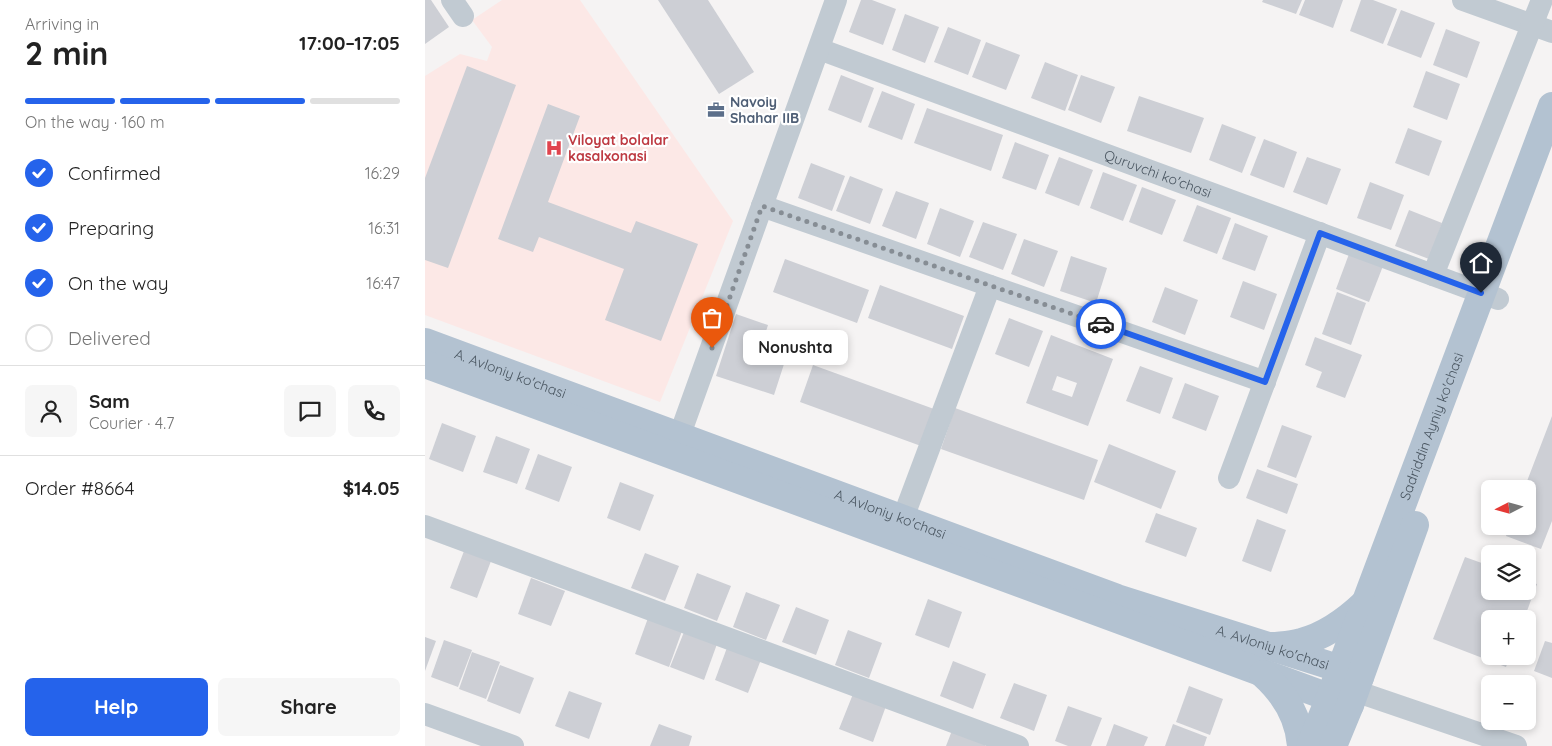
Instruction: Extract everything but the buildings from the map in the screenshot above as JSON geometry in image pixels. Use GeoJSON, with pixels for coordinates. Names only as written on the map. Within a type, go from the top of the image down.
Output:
{"type":"FeatureCollection","features":[{"type":"Feature","properties":{"kind":"main road","name":"Sadriddin Ayniy ko'chasi"},"geometry":{"type":"LineString","coordinates":[[1310,746],[1347,688],[1489,296],[1552,106]]}},
{"type":"Feature","properties":{"kind":"main road","name":"Sadriddin Ayniy ko'chasi"},"geometry":{"type":"LineString","coordinates":[[1333,746],[1366,602],[1489,296],[1552,156]]}},
{"type":"Feature","properties":{"kind":"main road","name":"A. Avloniy ko'chasi"},"geometry":{"type":"LineString","coordinates":[[425,342],[676,446],[1347,688]]}},
{"type":"Feature","properties":{"kind":"main road","name":"A. Avloniy ko'chasi"},"geometry":{"type":"LineString","coordinates":[[425,364],[903,518],[1117,598],[1265,659]]}},
{"type":"Feature","properties":{"kind":"main road"},"geometry":{"type":"LineString","coordinates":[[1301,746],[1296,721],[1287,701],[1274,684],[1265,659],[1301,642],[1326,633],[1348,619],[1366,602]]}},
{"type":"Feature","properties":{"kind":"street"},"geometry":{"type":"LineString","coordinates":[[676,446],[836,0]]}},
{"type":"Feature","properties":{"kind":"street"},"geometry":{"type":"LineString","coordinates":[[1463,0],[1542,28]]}},
{"type":"Feature","properties":{"kind":"street"},"geometry":{"type":"LineString","coordinates":[[1433,275],[1542,28],[1542,0]]}},
{"type":"Feature","properties":{"kind":"street","name":"Quruvchi ko'chasi"},"geometry":{"type":"LineString","coordinates":[[819,49],[1489,296]]}},
{"type":"Feature","properties":{"kind":"street"},"geometry":{"type":"LineString","coordinates":[[762,206],[1265,382]]}},
{"type":"Feature","properties":{"kind":"street"},"geometry":{"type":"LineString","coordinates":[[1229,478],[1320,233]]}},
{"type":"Feature","properties":{"kind":"street"},"geometry":{"type":"LineString","coordinates":[[903,518],[990,286]]}},
{"type":"Feature","properties":{"kind":"street"},"geometry":{"type":"LineString","coordinates":[[425,526],[1019,746]]}},
{"type":"Feature","properties":{"kind":"street"},"geometry":{"type":"LineString","coordinates":[[1347,688],[1515,746]]}},
{"type":"Feature","properties":{"kind":"street"},"geometry":{"type":"LineString","coordinates":[[425,714],[513,746]]}},
{"type":"Feature","properties":{"kind":"shaded area","name":"Viloyat bolalar kasalxonasi"},"geometry":{"type":"Polygon","coordinates":[[[502,0],[580,0],[733,221],[660,402],[425,315],[425,76],[460,54],[487,61],[492,47],[472,20],[502,0]]]}},
{"type":"Feature","properties":{"kind":"way so far"},"geometry":{"type":"LineString","coordinates":[[712,348],[762,206],[1101,324]]}},
{"type":"Feature","properties":{"kind":"place","name":"Navoiy Shahar IIB"},"geometry":{"type":"Point","coordinates":[716,110]}},
{"type":"Feature","properties":{"kind":"place","name":"Viloyat bolalar kasalxonasi"},"geometry":{"type":"Point","coordinates":[554,148]}},
{"type":"Feature","properties":{"kind":"place","name":"Nonushta"},"geometry":{"type":"Point","coordinates":[712,348]}},
{"type":"Feature","properties":{"kind":"route"},"geometry":{"type":"LineString","coordinates":[[1101,324],[1265,382],[1320,233],[1481,293]]}}]}
